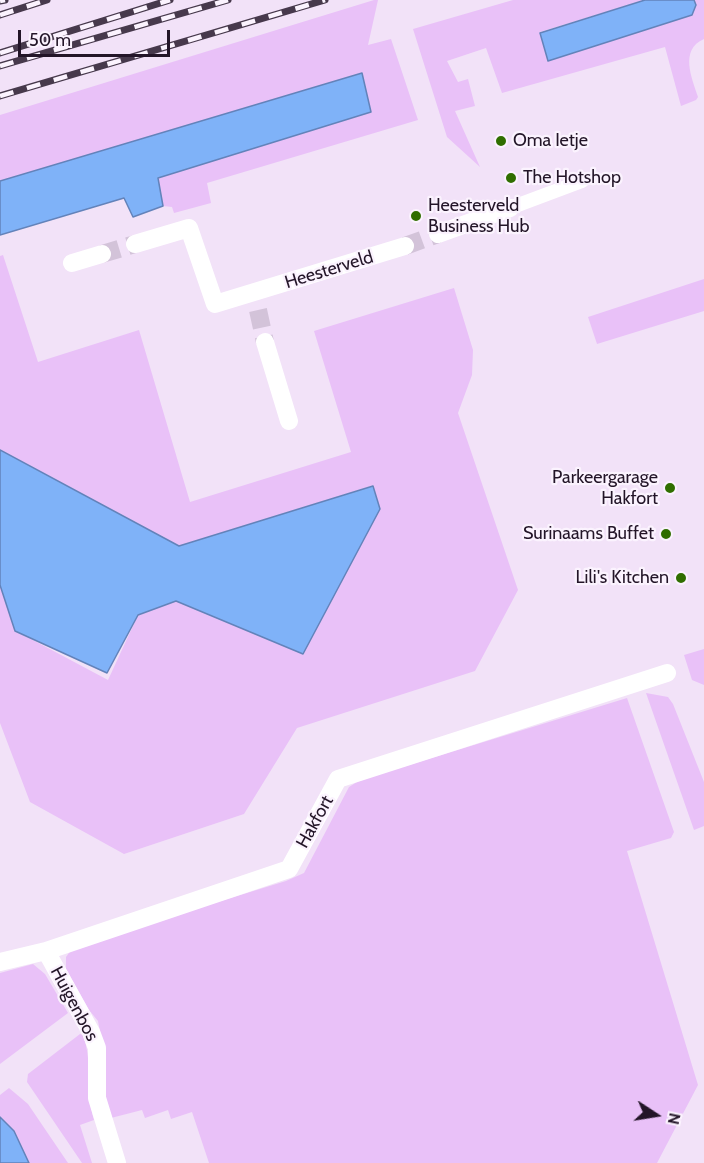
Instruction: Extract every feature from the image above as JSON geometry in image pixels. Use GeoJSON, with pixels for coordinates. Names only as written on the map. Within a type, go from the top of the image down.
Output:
{"type":"FeatureCollection","features":[{"type":"Feature","properties":{"kind":"street"},"geometry":{"type":"LineString","coordinates":[[438,234],[582,182]]}},
{"type":"Feature","properties":{"kind":"street","name":"Heesterveld"},"geometry":{"type":"LineString","coordinates":[[135,244],[189,228],[215,304],[256,301],[405,246]]}},
{"type":"Feature","properties":{"kind":"street"},"geometry":{"type":"LineString","coordinates":[[72,263],[102,254]]}},
{"type":"Feature","properties":{"kind":"street"},"geometry":{"type":"LineString","coordinates":[[265,342],[289,421]]}},
{"type":"Feature","properties":{"kind":"street","name":"Hakfort"},"geometry":{"type":"LineString","coordinates":[[0,962],[46,951],[289,869],[338,779],[553,712],[667,673]]}},
{"type":"Feature","properties":{"kind":"street","name":"Huigenbos"},"geometry":{"type":"LineString","coordinates":[[46,951],[91,1032],[97,1048],[97,1098],[117,1163]]}},
{"type":"Feature","properties":{"kind":"shaded area"},"geometry":{"type":"Polygon","coordinates":[[[378,0],[368,45],[391,39],[418,120],[207,183],[211,203],[174,213],[172,207],[163,206],[158,178],[370,112],[362,74],[0,181],[0,115],[378,0]]]}},
{"type":"Feature","properties":{"kind":"shaded area"},"geometry":{"type":"Polygon","coordinates":[[[513,0],[645,0],[540,32],[548,61],[696,5],[694,0],[704,0],[704,39],[692,50],[689,65],[698,97],[681,106],[665,47],[502,93],[486,48],[447,61],[458,82],[468,79],[475,106],[455,111],[480,167],[447,137],[413,29],[513,0]]]}},
{"type":"Feature","properties":{"kind":"shaded area"},"geometry":{"type":"Polygon","coordinates":[[[3,255],[38,362],[139,330],[190,502],[351,452],[314,331],[454,288],[473,350],[472,375],[458,413],[518,590],[475,671],[297,728],[244,814],[124,854],[30,802],[0,723],[0,585],[16,631],[108,680],[138,615],[176,601],[303,654],[372,486],[179,546],[0,450],[0,256],[3,255]]]}},
{"type":"Feature","properties":{"kind":"shaded area"},"geometry":{"type":"Polygon","coordinates":[[[704,279],[704,311],[597,344],[588,317],[704,279]]]}},
{"type":"Feature","properties":{"kind":"shaded area"},"geometry":{"type":"Polygon","coordinates":[[[704,649],[704,685],[692,680],[684,655],[704,649]]]}},
{"type":"Feature","properties":{"kind":"shaded area"},"geometry":{"type":"Polygon","coordinates":[[[646,693],[668,697],[673,704],[704,782],[704,826],[694,830],[646,693]]]}},
{"type":"Feature","properties":{"kind":"shaded area"},"geometry":{"type":"Polygon","coordinates":[[[627,698],[674,832],[671,838],[627,851],[698,1085],[657,1163],[209,1163],[192,1112],[171,1119],[168,1110],[145,1118],[142,1110],[111,1118],[105,1096],[106,1063],[98,1021],[89,1010],[66,969],[66,957],[74,946],[286,881],[304,873],[349,787],[360,780],[627,698]]]}},
{"type":"Feature","properties":{"kind":"shaded area"},"geometry":{"type":"Polygon","coordinates":[[[33,964],[45,974],[68,1013],[0,1064],[0,973],[33,964]]]}},
{"type":"Feature","properties":{"kind":"shaded area"},"geometry":{"type":"Polygon","coordinates":[[[80,1034],[83,1035],[88,1056],[90,1099],[94,1120],[80,1125],[92,1163],[82,1163],[27,1082],[28,1074],[80,1034]]]}},
{"type":"Feature","properties":{"kind":"shaded area"},"geometry":{"type":"Polygon","coordinates":[[[9,1088],[28,1104],[68,1163],[29,1163],[14,1131],[0,1117],[0,1095],[9,1088]]]}},
{"type":"Feature","properties":{"kind":"water"},"geometry":{"type":"Polygon","coordinates":[[[645,0],[694,0],[696,5],[692,15],[548,61],[540,33],[645,0]]]}},
{"type":"Feature","properties":{"kind":"water"},"geometry":{"type":"Polygon","coordinates":[[[362,73],[371,112],[158,178],[163,206],[133,217],[124,198],[0,235],[0,181],[362,73]]]}},
{"type":"Feature","properties":{"kind":"water"},"geometry":{"type":"Polygon","coordinates":[[[0,450],[179,546],[373,486],[380,509],[303,654],[176,601],[138,615],[107,673],[15,631],[0,585],[0,450]]]}},
{"type":"Feature","properties":{"kind":"water"},"geometry":{"type":"Polygon","coordinates":[[[0,1117],[14,1131],[29,1163],[0,1163],[0,1117]]]}},
{"type":"Feature","properties":{"kind":"tunnel"},"geometry":{"type":"LineString","coordinates":[[405,246],[438,234]]}},
{"type":"Feature","properties":{"kind":"tunnel"},"geometry":{"type":"LineString","coordinates":[[102,254],[135,244]]}},
{"type":"Feature","properties":{"kind":"tunnel"},"geometry":{"type":"LineString","coordinates":[[258,310],[265,342]]}},
{"type":"Feature","properties":{"kind":"railway"},"geometry":{"type":"LineString","coordinates":[[0,1],[5,0]]}},
{"type":"Feature","properties":{"kind":"railway"},"geometry":{"type":"LineString","coordinates":[[0,15],[47,0]]}},
{"type":"Feature","properties":{"kind":"railway"},"geometry":{"type":"LineString","coordinates":[[0,53],[170,0]]}},
{"type":"Feature","properties":{"kind":"railway"},"geometry":{"type":"LineString","coordinates":[[0,66],[228,0]]}},
{"type":"Feature","properties":{"kind":"railway"},"geometry":{"type":"LineString","coordinates":[[0,96],[325,0]]}},
{"type":"Feature","properties":{"kind":"place","name":"Oma Ietje"},"geometry":{"type":"Point","coordinates":[501,141]}},
{"type":"Feature","properties":{"kind":"place","name":"The Hotshop"},"geometry":{"type":"Point","coordinates":[511,178]}},
{"type":"Feature","properties":{"kind":"place","name":"Heesterveld Business Hub"},"geometry":{"type":"Point","coordinates":[416,216]}},
{"type":"Feature","properties":{"kind":"place","name":"Parkeergarage Hakfort"},"geometry":{"type":"Point","coordinates":[670,488]}},
{"type":"Feature","properties":{"kind":"place","name":"Surinaams Buffet"},"geometry":{"type":"Point","coordinates":[666,534]}},
{"type":"Feature","properties":{"kind":"place","name":"Lili's Kitchen"},"geometry":{"type":"Point","coordinates":[681,578]}}]}
